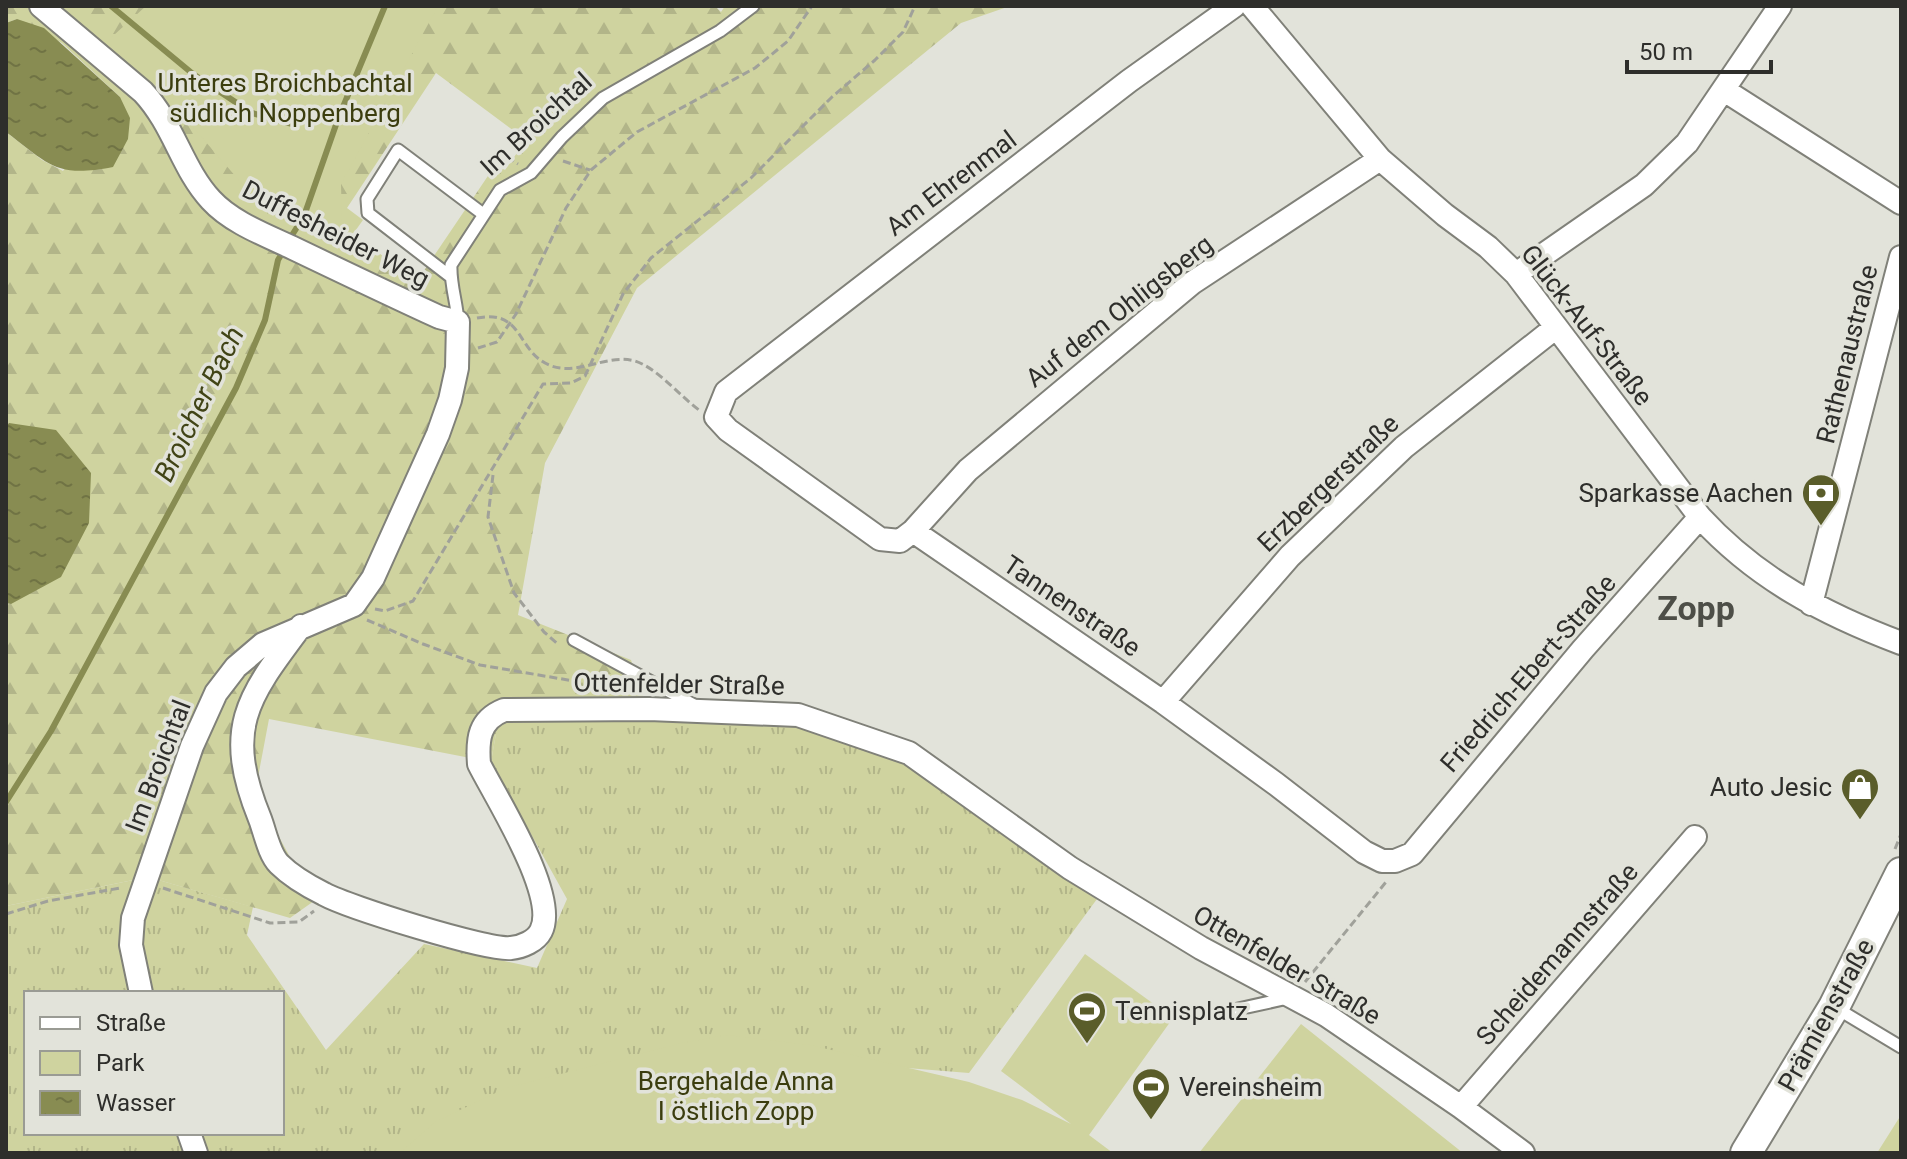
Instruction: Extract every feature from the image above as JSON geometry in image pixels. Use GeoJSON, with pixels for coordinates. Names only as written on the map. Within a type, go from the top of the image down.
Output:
{"type":"FeatureCollection","features":[{"type":"Feature","properties":{"kind":"main road","name":"Prämienstraße"},"geometry":{"type":"LineString","coordinates":[[1746,1153],[1834,1007],[1901,873]]}},
{"type":"Feature","properties":{"kind":"street","name":"Duffesheider Weg"},"geometry":{"type":"LineString","coordinates":[[41,6],[158,107],[188,167],[211,201],[243,223],[285,245],[439,317],[458,322]]}},
{"type":"Feature","properties":{"kind":"street","name":"Am Ehrenmal"},"geometry":{"type":"LineString","coordinates":[[716,417],[726,392],[1129,81],[1234,6]]}},
{"type":"Feature","properties":{"kind":"street","name":"Glück-Auf-Straße"},"geometry":{"type":"LineString","coordinates":[[1252,6],[1380,159],[1488,247],[1516,274],[1700,517],[1728,548],[1777,584],[1811,604],[1901,643]]}},
{"type":"Feature","properties":{"kind":"street"},"geometry":{"type":"LineString","coordinates":[[1516,274],[1644,185],[1687,143],[1780,6]]}},
{"type":"Feature","properties":{"kind":"street"},"geometry":{"type":"LineString","coordinates":[[1724,90],[1901,203]]}},
{"type":"Feature","properties":{"kind":"street","name":"Auf dem Ohligsberg"},"geometry":{"type":"LineString","coordinates":[[913,531],[968,470],[1192,283],[1380,159]]}},
{"type":"Feature","properties":{"kind":"street","name":"Rathenaustraße"},"geometry":{"type":"LineString","coordinates":[[1811,604],[1901,257]]}},
{"type":"Feature","properties":{"kind":"street"},"geometry":{"type":"LineString","coordinates":[[354,605],[373,578],[438,434],[453,389],[458,322]]}},
{"type":"Feature","properties":{"kind":"street","name":"Erzbergerstraße"},"geometry":{"type":"LineString","coordinates":[[1163,702],[1290,556],[1404,447],[1555,328]]}},
{"type":"Feature","properties":{"kind":"street"},"geometry":{"type":"LineString","coordinates":[[716,417],[728,430],[880,539],[900,541],[913,531]]}},
{"type":"Feature","properties":{"kind":"street","name":"Friedrich-Ebert-Straße"},"geometry":{"type":"LineString","coordinates":[[1395,861],[1412,854],[1583,649],[1700,517]]}},
{"type":"Feature","properties":{"kind":"street","name":"Tannenstraße"},"geometry":{"type":"LineString","coordinates":[[913,531],[1163,702],[1364,852],[1382,861],[1395,861]]}},
{"type":"Feature","properties":{"kind":"street","name":"Im Broichtal"},"geometry":{"type":"LineString","coordinates":[[141,991],[131,945],[133,918],[192,746],[216,693],[236,667],[263,644],[354,605]]}},
{"type":"Feature","properties":{"kind":"street","name":"Ottenfelder Straße"},"geometry":{"type":"LineString","coordinates":[[301,626],[249,701],[242,727],[242,751],[252,800],[277,863],[325,895],[452,936],[508,949],[528,944],[541,931],[546,905],[538,879],[479,764],[477,746],[482,727],[491,715],[504,710],[635,709],[798,715],[909,753],[1070,868],[1201,948],[1326,1015],[1523,1153]]}},
{"type":"Feature","properties":{"kind":"street","name":"Scheidemannstraße"},"geometry":{"type":"LineString","coordinates":[[1461,1107],[1695,837]]}},
{"type":"Feature","properties":{"kind":"lane","name":"Im Broichtal"},"geometry":{"type":"LineString","coordinates":[[451,277],[451,265],[500,190],[531,173],[562,137],[603,98],[720,31],[753,6]]}},
{"type":"Feature","properties":{"kind":"lane"},"geometry":{"type":"LineString","coordinates":[[458,322],[451,277],[368,213],[367,199],[398,150],[483,214]]}},
{"type":"Feature","properties":{"kind":"lane"},"geometry":{"type":"LineString","coordinates":[[574,640],[708,712]]}},
{"type":"Feature","properties":{"kind":"lane"},"geometry":{"type":"LineString","coordinates":[[1229,1011],[1293,997]]}},
{"type":"Feature","properties":{"kind":"lane"},"geometry":{"type":"LineString","coordinates":[[1834,1007],[1901,1047]]}},
{"type":"Feature","properties":{"kind":"path"},"geometry":{"type":"LineString","coordinates":[[458,345],[482,348],[497,342],[566,208],[591,170],[637,132],[755,68],[788,41],[812,6]]}},
{"type":"Feature","properties":{"kind":"path"},"geometry":{"type":"LineString","coordinates":[[354,605],[385,611],[413,601],[543,384],[571,383],[585,376],[623,294],[651,258],[751,178],[832,97],[875,60],[903,32],[915,6]]}},
{"type":"Feature","properties":{"kind":"path"},"geometry":{"type":"LineString","coordinates":[[554,158],[591,170]]}},
{"type":"Feature","properties":{"kind":"path"},"geometry":{"type":"LineString","coordinates":[[493,315],[504,318],[539,359],[551,366],[571,368],[633,361],[667,383],[696,408],[716,417]]}},
{"type":"Feature","properties":{"kind":"path"},"geometry":{"type":"LineString","coordinates":[[493,471],[488,517],[514,593],[544,632],[559,645],[574,640]]}},
{"type":"Feature","properties":{"kind":"path"},"geometry":{"type":"LineString","coordinates":[[354,605],[369,622],[423,644],[480,665],[600,684],[623,693],[635,709]]}},
{"type":"Feature","properties":{"kind":"path"},"geometry":{"type":"LineString","coordinates":[[1293,997],[1385,885],[1395,861]]}},
{"type":"Feature","properties":{"kind":"path"},"geometry":{"type":"LineString","coordinates":[[6,914],[48,901],[143,885],[173,890],[270,923],[299,922],[316,911],[325,895]]}},
{"type":"Feature","properties":{"kind":"green space"},"geometry":{"type":"Polygon","coordinates":[[[6,6],[715,6],[721,12],[725,6],[1010,6],[961,23],[637,288],[545,463],[518,615],[631,660],[650,718],[498,722],[491,762],[269,719],[255,793],[314,901],[290,918],[148,877],[6,906],[6,603],[11,604],[9,423],[6,426],[6,132],[42,160],[63,171],[120,97],[62,43],[17,19],[6,23],[6,6]],[[436,73],[347,208],[363,220],[353,234],[417,281],[496,164],[505,170],[526,140],[436,73]]]}},
{"type":"Feature","properties":{"kind":"green space","name":"Unteres Broichbachtal südlich Noppenberg"},"geometry":{"type":"Polygon","coordinates":[[[146,6],[438,6],[341,184],[343,260],[282,230],[166,96],[104,44],[146,6]]]}},
{"type":"Feature","properties":{"kind":"green space"},"geometry":{"type":"Polygon","coordinates":[[[650,718],[795,724],[905,761],[1097,899],[969,1073],[820,1061],[414,1153],[6,1153],[6,906],[148,877],[253,907],[247,935],[326,1050],[424,944],[537,968],[567,899],[491,762],[498,722],[650,718]]]}},
{"type":"Feature","properties":{"kind":"green space","name":"Bergehalde Anna I östlich Zopp"},"geometry":{"type":"Polygon","coordinates":[[[1085,954],[1173,1018],[1089,1135],[1113,1153],[400,1153],[435,1122],[506,1088],[682,1043],[726,1035],[810,1045],[969,1082],[1022,1100],[1071,1124],[1001,1071],[1085,954]]]}},
{"type":"Feature","properties":{"kind":"green space"},"geometry":{"type":"Polygon","coordinates":[[[1301,1024],[1463,1153],[1199,1153],[1301,1024]]]}},
{"type":"Feature","properties":{"kind":"green space"},"geometry":{"type":"Polygon","coordinates":[[[1901,1115],[1901,1153],[1877,1153],[1901,1115]]]}},
{"type":"Feature","properties":{"kind":"water"},"geometry":{"type":"Polygon","coordinates":[[[17,19],[44,28],[120,97],[130,118],[128,139],[113,167],[78,171],[55,166],[6,132],[6,23],[17,19]]]}},
{"type":"Feature","properties":{"kind":"water"},"geometry":{"type":"Polygon","coordinates":[[[9,423],[56,430],[91,473],[89,523],[61,577],[11,604],[6,603],[6,426],[9,423]]]}},
{"type":"Feature","properties":{"kind":"waterway"},"geometry":{"type":"LineString","coordinates":[[111,6],[193,74],[252,113],[296,125]]}},
{"type":"Feature","properties":{"kind":"waterway","name":"Broicher Bach"},"geometry":{"type":"LineString","coordinates":[[289,240],[304,216],[338,119],[385,6]]}},
{"type":"Feature","properties":{"kind":"waterway","name":"Broicher Bach"},"geometry":{"type":"LineString","coordinates":[[6,802],[51,731],[236,388],[265,320],[278,260],[284,250]]}},
{"type":"Feature","properties":{"kind":"place","name":"Sparkasse Aachen"},"geometry":{"type":"Point","coordinates":[1821,527]}},
{"type":"Feature","properties":{"kind":"place","name":"Auto Jesic"},"geometry":{"type":"Point","coordinates":[1860,821]}},
{"type":"Feature","properties":{"kind":"place","name":"Tennisplatz"},"geometry":{"type":"Point","coordinates":[1087,1045]}},
{"type":"Feature","properties":{"kind":"place","name":"Vereinsheim"},"geometry":{"type":"Point","coordinates":[1151,1121]}},
{"type":"Feature","properties":{"kind":"district","name":"Zopp"},"geometry":{"type":"Point","coordinates":[1696,608]}}]}
